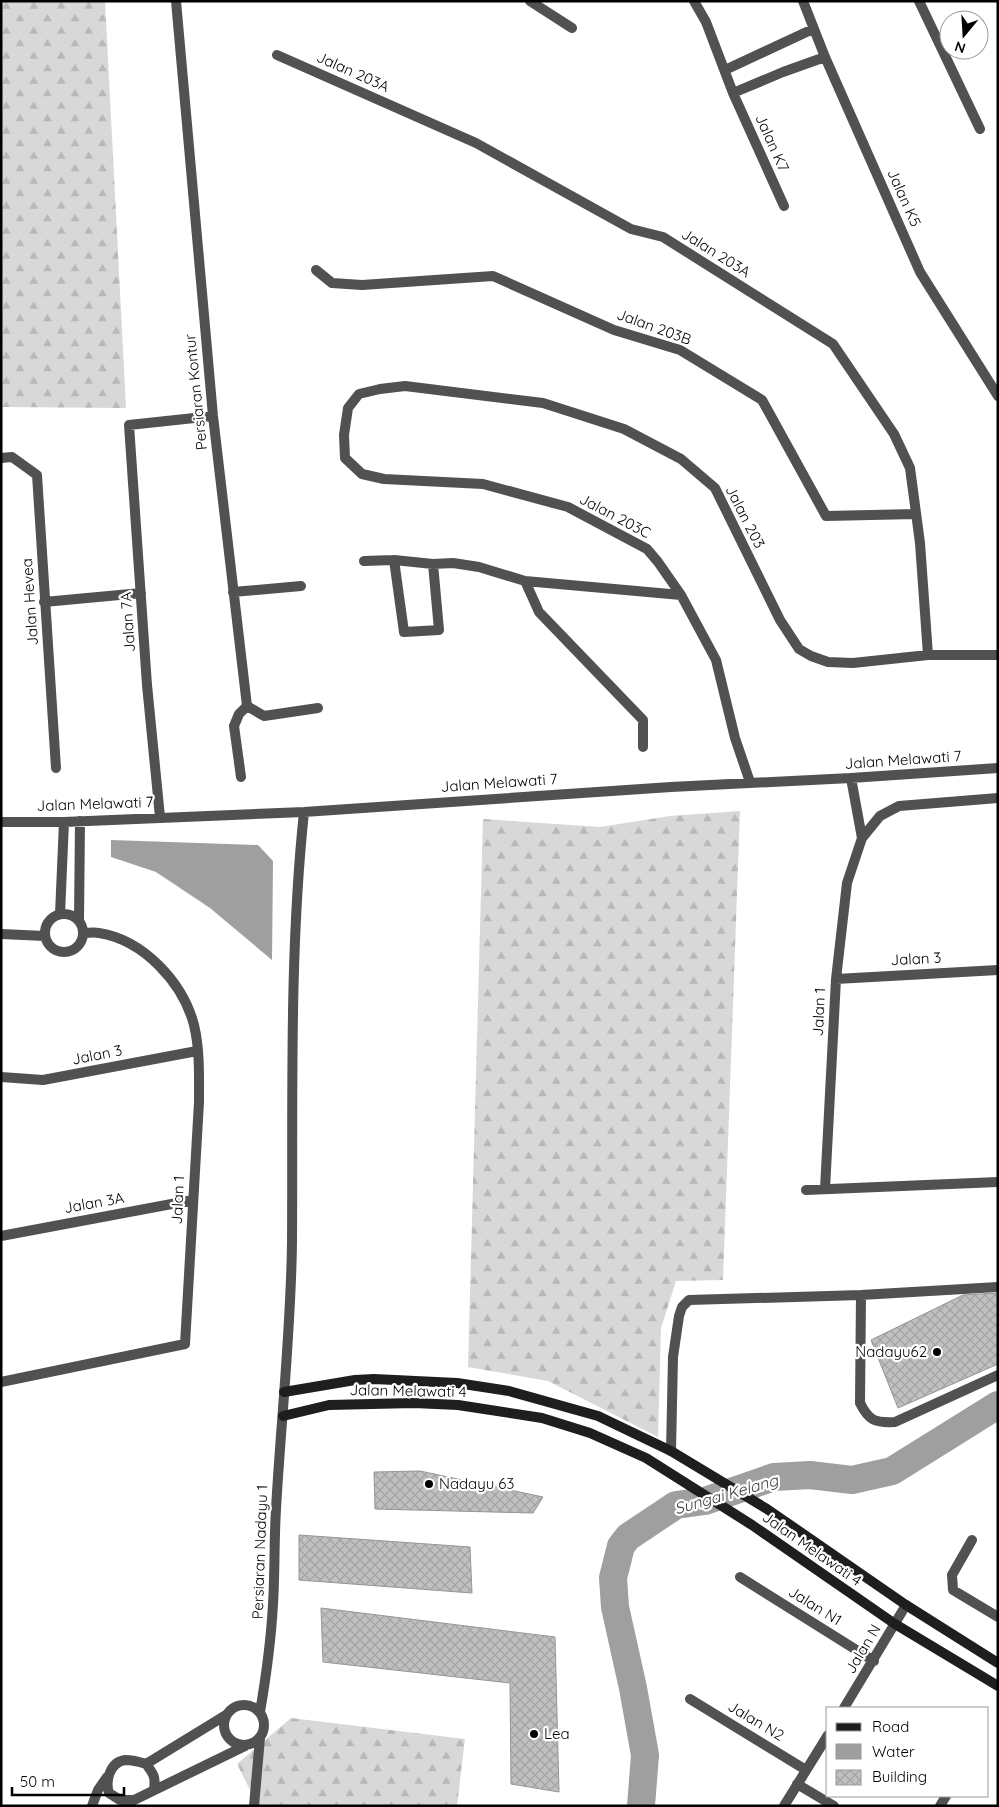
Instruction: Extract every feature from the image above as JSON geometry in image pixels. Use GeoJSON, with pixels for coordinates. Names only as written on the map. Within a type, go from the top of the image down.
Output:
{"type":"FeatureCollection","features":[{"type":"Feature","properties":{"kind":"street","name":"Persiaran Kontur"},"geometry":{"type":"LineString","coordinates":[[176,1],[212,416],[247,706]]}},
{"type":"Feature","properties":{"kind":"street"},"geometry":{"type":"LineString","coordinates":[[530,1],[572,28]]}},
{"type":"Feature","properties":{"kind":"street","name":"Jalan K7"},"geometry":{"type":"LineString","coordinates":[[694,1],[706,22],[733,93],[784,206]]}},
{"type":"Feature","properties":{"kind":"street","name":"Jalan K5"},"geometry":{"type":"LineString","coordinates":[[803,1],[824,57],[920,272],[998,396]]}},
{"type":"Feature","properties":{"kind":"street"},"geometry":{"type":"LineString","coordinates":[[919,1],[980,129]]}},
{"type":"Feature","properties":{"kind":"street"},"geometry":{"type":"LineString","coordinates":[[725,70],[813,29]]}},
{"type":"Feature","properties":{"kind":"street","name":"Jalan 203A"},"geometry":{"type":"LineString","coordinates":[[278,55],[476,143],[631,229],[662,237],[833,344],[894,434],[910,468],[920,543],[928,655]]}},
{"type":"Feature","properties":{"kind":"street"},"geometry":{"type":"LineString","coordinates":[[733,93],[824,57]]}},
{"type":"Feature","properties":{"kind":"street","name":"Jalan 203B"},"geometry":{"type":"LineString","coordinates":[[316,270],[332,283],[362,285],[493,276],[614,330],[680,350],[762,400],[826,516],[916,514]]}},
{"type":"Feature","properties":{"kind":"street","name":"Jalan 203"},"geometry":{"type":"LineString","coordinates":[[344,435],[348,408],[358,394],[405,386],[543,403],[624,429],[681,459],[715,488],[780,620],[799,649],[828,662],[854,663],[928,655],[998,655]]}},
{"type":"Feature","properties":{"kind":"street","name":"Jalan 7A"},"geometry":{"type":"LineString","coordinates":[[160,817],[147,685],[130,425],[212,416]]}},
{"type":"Feature","properties":{"kind":"street","name":"Jalan 203C"},"geometry":{"type":"LineString","coordinates":[[344,435],[345,458],[362,474],[384,479],[483,484],[568,507],[646,549],[658,562],[681,595],[716,660],[735,738],[750,782]]}},
{"type":"Feature","properties":{"kind":"street","name":"Jalan Hevea"},"geometry":{"type":"LineString","coordinates":[[1,458],[12,457],[37,475],[56,768]]}},
{"type":"Feature","properties":{"kind":"street"},"geometry":{"type":"LineString","coordinates":[[364,561],[394,560],[433,564],[453,563],[525,581],[681,595]]}},
{"type":"Feature","properties":{"kind":"street"},"geometry":{"type":"LineString","coordinates":[[394,560],[404,632],[439,630],[433,564]]}},
{"type":"Feature","properties":{"kind":"street"},"geometry":{"type":"LineString","coordinates":[[525,581],[539,612],[643,720],[643,747]]}},
{"type":"Feature","properties":{"kind":"street"},"geometry":{"type":"LineString","coordinates":[[233,592],[301,586]]}},
{"type":"Feature","properties":{"kind":"street"},"geometry":{"type":"LineString","coordinates":[[44,602],[141,593]]}},
{"type":"Feature","properties":{"kind":"street"},"geometry":{"type":"LineString","coordinates":[[241,777],[234,726],[238,714],[247,706],[264,716],[318,708]]}},
{"type":"Feature","properties":{"kind":"street","name":"Jalan Melawati 7"},"geometry":{"type":"LineString","coordinates":[[1,822],[64,822],[304,812],[750,782],[851,778],[998,768]]}},
{"type":"Feature","properties":{"kind":"street"},"geometry":{"type":"LineString","coordinates":[[851,778],[862,838]]}},
{"type":"Feature","properties":{"kind":"street"},"geometry":{"type":"LineString","coordinates":[[862,838],[880,816],[899,806],[998,798]]}},
{"type":"Feature","properties":{"kind":"street","name":"Persiaran Nadayu 1"},"geometry":{"type":"LineString","coordinates":[[260,1712],[274,1604],[275,1512],[283,1416],[292,1245],[292,1038],[299,856],[304,812]]}},
{"type":"Feature","properties":{"kind":"street"},"geometry":{"type":"LineString","coordinates":[[79,920],[80,821]]}},
{"type":"Feature","properties":{"kind":"street"},"geometry":{"type":"LineString","coordinates":[[60,914],[64,822]]}},
{"type":"Feature","properties":{"kind":"street","name":"Jalan 1"},"geometry":{"type":"LineString","coordinates":[[825,1190],[836,979],[847,883],[862,838]]}},
{"type":"Feature","properties":{"kind":"street"},"geometry":{"type":"LineString","coordinates":[[60,914],[67,914],[79,920],[83,926],[84,933],[80,944],[71,951],[55,950],[50,946],[45,936],[46,924],[60,914]]}},
{"type":"Feature","properties":{"kind":"street","name":"Jalan 1"},"geometry":{"type":"LineString","coordinates":[[1,1382],[185,1344],[198,1102],[197,1051],[194,1025],[184,998],[160,966],[129,943],[99,933],[84,933]]}},
{"type":"Feature","properties":{"kind":"street"},"geometry":{"type":"LineString","coordinates":[[1,934],[45,936]]}},
{"type":"Feature","properties":{"kind":"street","name":"Jalan 3"},"geometry":{"type":"LineString","coordinates":[[836,979],[998,970]]}},
{"type":"Feature","properties":{"kind":"street","name":"Jalan 3"},"geometry":{"type":"LineString","coordinates":[[1,1077],[44,1080],[197,1051]]}},
{"type":"Feature","properties":{"kind":"street"},"geometry":{"type":"LineString","coordinates":[[806,1190],[998,1182]]}},
{"type":"Feature","properties":{"kind":"street","name":"Jalan 3A"},"geometry":{"type":"LineString","coordinates":[[1,1236],[193,1200]]}},
{"type":"Feature","properties":{"kind":"street"},"geometry":{"type":"LineString","coordinates":[[671,1451],[673,1357],[679,1316],[682,1307],[689,1300],[861,1295],[998,1287]]}},
{"type":"Feature","properties":{"kind":"street"},"geometry":{"type":"LineString","coordinates":[[861,1295],[860,1403],[866,1415],[878,1423],[895,1422],[998,1375]]}},
{"type":"Feature","properties":{"kind":"street","name":"Jalan Melawati 4"},"geometry":{"type":"LineString","coordinates":[[284,1392],[355,1380],[374,1379],[457,1383],[509,1391],[598,1416],[671,1451],[767,1509],[906,1605],[998,1663]]}},
{"type":"Feature","properties":{"kind":"street","name":"Jalan Melawati 4"},"geometry":{"type":"LineString","coordinates":[[283,1416],[329,1405],[414,1403],[458,1406],[542,1418],[590,1433],[646,1458],[752,1525],[895,1624],[997,1684]]}},
{"type":"Feature","properties":{"kind":"street"},"geometry":{"type":"LineString","coordinates":[[972,1540],[952,1575],[953,1590],[998,1618]]}},
{"type":"Feature","properties":{"kind":"street","name":"Jalan N1"},"geometry":{"type":"LineString","coordinates":[[740,1577],[874,1661]]}},
{"type":"Feature","properties":{"kind":"street","name":"Jalan N"},"geometry":{"type":"LineString","coordinates":[[845,1707],[906,1605]]}},
{"type":"Feature","properties":{"kind":"street","name":"Jalan N2"},"geometry":{"type":"LineString","coordinates":[[690,1699],[806,1770]]}},
{"type":"Feature","properties":{"kind":"street"},"geometry":{"type":"LineString","coordinates":[[146,1764],[226,1715],[235,1706],[248,1706],[260,1712],[264,1720],[264,1729],[260,1738],[254,1806]]}},
{"type":"Feature","properties":{"kind":"street"},"geometry":{"type":"LineString","coordinates":[[226,1715],[223,1724],[224,1732],[236,1744],[244,1746]]}},
{"type":"Feature","properties":{"kind":"street"},"geometry":{"type":"LineString","coordinates":[[120,1806],[260,1738]]}},
{"type":"Feature","properties":{"kind":"street"},"geometry":{"type":"LineString","coordinates":[[784,1806],[826,1738]]}},
{"type":"Feature","properties":{"kind":"street"},"geometry":{"type":"LineString","coordinates":[[92,1806],[98,1790],[112,1768],[120,1762],[127,1760],[146,1764],[154,1773],[156,1780],[154,1789]]}},
{"type":"Feature","properties":{"kind":"street"},"geometry":{"type":"LineString","coordinates":[[109,1774],[106,1786],[109,1793],[114,1798],[120,1800],[134,1800]]}},
{"type":"Feature","properties":{"kind":"street"},"geometry":{"type":"LineString","coordinates":[[797,1784],[834,1806]]}},
{"type":"Feature","properties":{"kind":"green space"},"geometry":{"type":"Polygon","coordinates":[[[1,1],[105,1],[126,408],[1,407],[1,1]]]}},
{"type":"Feature","properties":{"kind":"green space"},"geometry":{"type":"Polygon","coordinates":[[[740,811],[723,1280],[676,1281],[661,1328],[658,1437],[548,1381],[468,1367],[483,819],[600,827],[670,816],[740,811]]]}},
{"type":"Feature","properties":{"kind":"green space"},"geometry":{"type":"Polygon","coordinates":[[[291,1718],[465,1739],[457,1806],[258,1806],[237,1764],[291,1718]]]}},
{"type":"Feature","properties":{"kind":"water"},"geometry":{"type":"Polygon","coordinates":[[[111,840],[258,845],[273,861],[272,960],[210,908],[156,872],[111,857],[111,840]]]}},
{"type":"Feature","properties":{"kind":"building","name":"Nadayu62"},"geometry":{"type":"Polygon","coordinates":[[[998,1293],[998,1364],[898,1408],[871,1340],[963,1295],[998,1293]]]}},
{"type":"Feature","properties":{"kind":"building","name":"Nadayu 63"},"geometry":{"type":"Polygon","coordinates":[[[420,1471],[543,1497],[533,1513],[375,1509],[374,1472],[420,1471]]]}},
{"type":"Feature","properties":{"kind":"building"},"geometry":{"type":"Polygon","coordinates":[[[299,1535],[470,1547],[472,1593],[299,1580],[299,1535]]]}},
{"type":"Feature","properties":{"kind":"building","name":"Lea"},"geometry":{"type":"Polygon","coordinates":[[[321,1608],[555,1637],[559,1792],[511,1784],[510,1683],[323,1662],[321,1608]]]}},
{"type":"Feature","properties":{"kind":"waterway","name":"Sungai Kelang"},"geometry":{"type":"LineString","coordinates":[[641,1806],[645,1755],[633,1688],[615,1607],[613,1578],[621,1546],[628,1537],[676,1505],[705,1501],[774,1477],[810,1475],[852,1480],[892,1471],[998,1405]]}},
{"type":"Feature","properties":{"kind":"place","name":"Nadayu62"},"geometry":{"type":"Point","coordinates":[937,1352]}},
{"type":"Feature","properties":{"kind":"place","name":"Nadayu 63"},"geometry":{"type":"Point","coordinates":[429,1484]}},
{"type":"Feature","properties":{"kind":"place","name":"Lea"},"geometry":{"type":"Point","coordinates":[534,1734]}}]}
